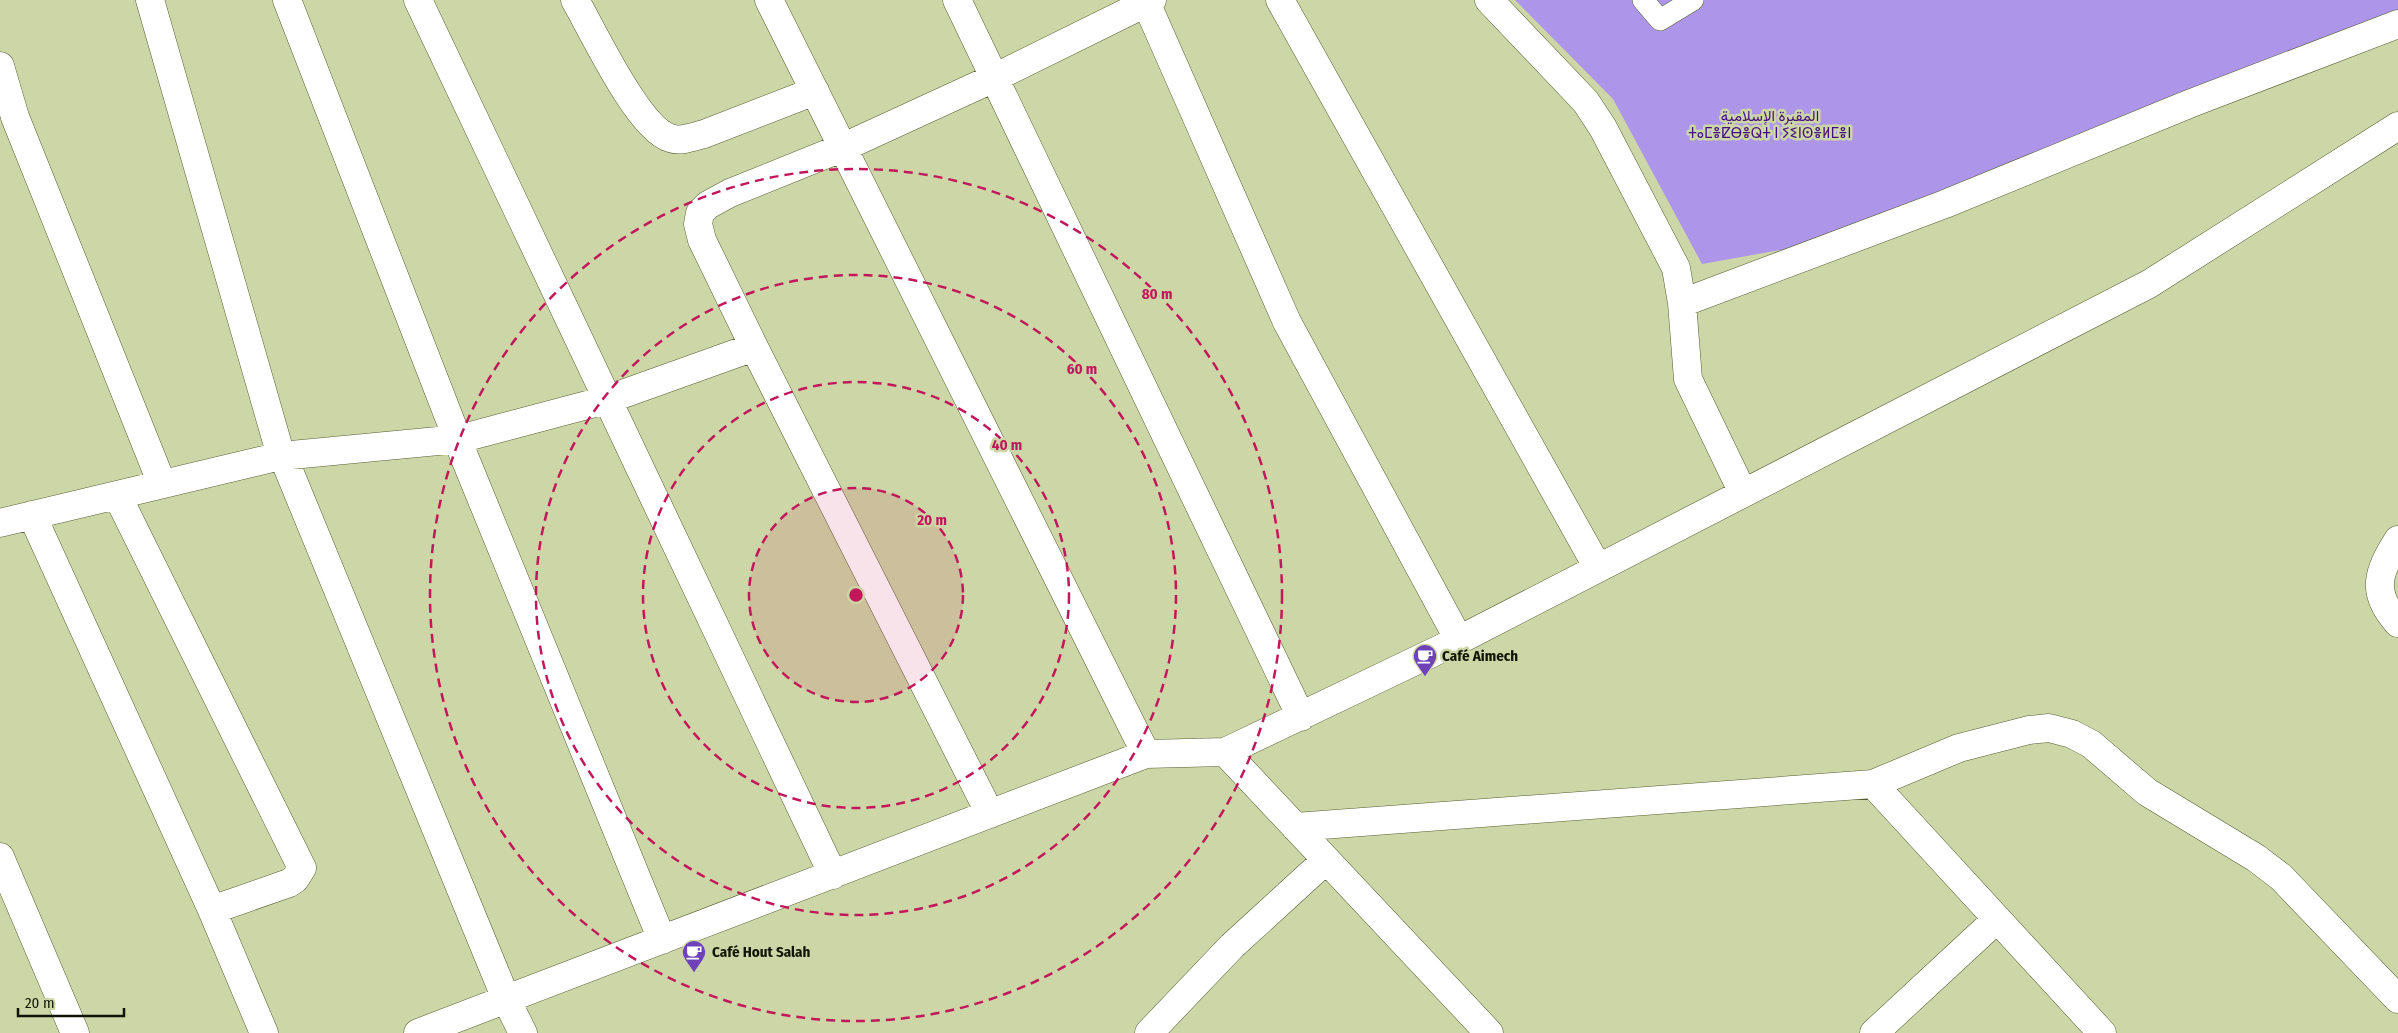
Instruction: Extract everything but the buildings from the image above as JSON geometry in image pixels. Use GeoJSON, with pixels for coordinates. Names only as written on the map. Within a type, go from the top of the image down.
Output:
{"type":"FeatureCollection","features":[{"type":"Feature","properties":{"kind":"street"},"geometry":{"type":"LineString","coordinates":[[150,0],[281,456],[287,466],[506,999],[523,1033]]}},
{"type":"Feature","properties":{"kind":"street"},"geometry":{"type":"LineString","coordinates":[[287,0],[459,439],[662,940]]}},
{"type":"Feature","properties":{"kind":"street"},"geometry":{"type":"LineString","coordinates":[[418,0],[606,400],[833,875]]}},
{"type":"Feature","properties":{"kind":"street"},"geometry":{"type":"LineString","coordinates":[[575,0],[639,111],[657,133],[672,139],[688,139],[704,134],[816,92]]}},
{"type":"Feature","properties":{"kind":"street"},"geometry":{"type":"LineString","coordinates":[[769,0],[1146,754]]}},
{"type":"Feature","properties":{"kind":"street"},"geometry":{"type":"LineString","coordinates":[[957,0],[1300,717]]}},
{"type":"Feature","properties":{"kind":"street"},"geometry":{"type":"LineString","coordinates":[[1280,0],[1598,568]]}},
{"type":"Feature","properties":{"kind":"street"},"geometry":{"type":"LineString","coordinates":[[1489,0],[1586,102],[1604,128],[1676,268],[1682,303],[1688,380],[1743,493]]}},
{"type":"Feature","properties":{"kind":"street"},"geometry":{"type":"LineString","coordinates":[[990,814],[754,347],[702,240],[698,224],[700,213],[708,205],[730,193],[844,147],[994,78],[1148,1],[1287,322],[1459,640]]}},
{"type":"Feature","properties":{"kind":"street"},"geometry":{"type":"LineString","coordinates":[[1682,303],[1945,204],[2189,104],[2398,24]]}},
{"type":"Feature","properties":{"kind":"street"},"geometry":{"type":"LineString","coordinates":[[0,66],[15,118],[162,484]]}},
{"type":"Feature","properties":{"kind":"street"},"geometry":{"type":"LineString","coordinates":[[418,1033],[1146,754],[1225,752],[1459,640],[2149,284],[2398,126]]}},
{"type":"Feature","properties":{"kind":"street"},"geometry":{"type":"LineString","coordinates":[[0,523],[281,456],[459,439],[606,400],[754,347]]}},
{"type":"Feature","properties":{"kind":"street"},"geometry":{"type":"LineString","coordinates":[[117,495],[302,868],[300,874],[288,883],[212,910]]}},
{"type":"Feature","properties":{"kind":"street"},"geometry":{"type":"LineString","coordinates":[[32,515],[212,910],[264,1033]]}},
{"type":"Feature","properties":{"kind":"street"},"geometry":{"type":"LineString","coordinates":[[2398,540],[2382,566],[2379,588],[2389,614],[2398,623]]}},
{"type":"Feature","properties":{"kind":"street"},"geometry":{"type":"LineString","coordinates":[[1295,827],[1873,784],[1960,748],[2029,730],[2049,728],[2072,734],[2091,744],[2147,792],[2256,858],[2275,872],[2398,999]]}},
{"type":"Feature","properties":{"kind":"street"},"geometry":{"type":"LineString","coordinates":[[1225,752],[1489,1033]]}},
{"type":"Feature","properties":{"kind":"street"},"geometry":{"type":"LineString","coordinates":[[1873,784],[2102,1033]]}},
{"type":"Feature","properties":{"kind":"street"},"geometry":{"type":"LineString","coordinates":[[0,857],[75,1033]]}},
{"type":"Feature","properties":{"kind":"street"},"geometry":{"type":"LineString","coordinates":[[1149,1033],[1232,946],[1326,860]]}},
{"type":"Feature","properties":{"kind":"street"},"geometry":{"type":"LineString","coordinates":[[1874,1033],[1997,919]]}},
{"type":"Feature","properties":{"kind":"lane"},"geometry":{"type":"LineString","coordinates":[[1643,0],[1660,20],[1693,0]]}},
{"type":"Feature","properties":{"kind":"green space","name":"المقبرة الإسلامية ⵜⴰⵎⴻⵇⴱⴻⵕⵜ ⵏ ⵢⵉⵏⵙⴻⵍⵎⴻⵏ"},"geometry":{"type":"Polygon","coordinates":[[[1515,0],[2398,0],[2398,23],[1836,240],[1702,264],[1613,99],[1515,0]]]}},
{"type":"Feature","properties":{"kind":"place","name":"Café Aimech"},"geometry":{"type":"Point","coordinates":[1425,677]}},
{"type":"Feature","properties":{"kind":"place","name":"Café Hout Salah"},"geometry":{"type":"Point","coordinates":[694,973]}}]}
